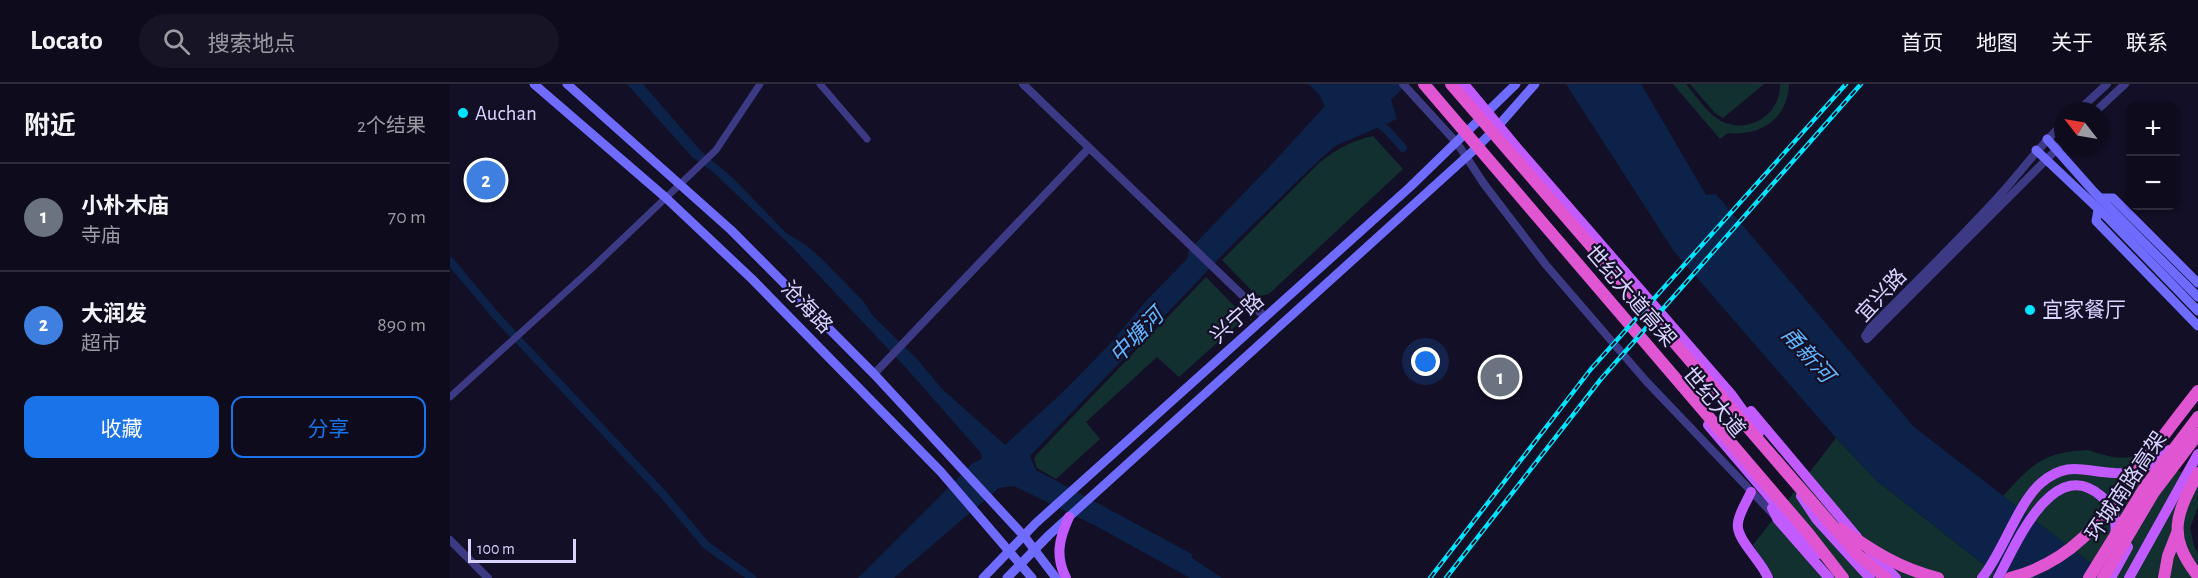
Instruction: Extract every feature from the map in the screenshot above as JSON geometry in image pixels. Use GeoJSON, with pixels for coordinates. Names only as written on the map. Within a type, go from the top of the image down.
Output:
{"type":"FeatureCollection","features":[{"type":"Feature","properties":{"kind":"highway","name":"世纪大道高架"},"geometry":{"type":"LineString","coordinates":[[1421,84],[1808,533]]}},
{"type":"Feature","properties":{"kind":"highway","name":"世纪大道高架"},"geometry":{"type":"LineString","coordinates":[[1451,84],[1857,554],[1893,577]]}},
{"type":"Feature","properties":{"kind":"highway"},"geometry":{"type":"LineString","coordinates":[[2010,578],[2055,561],[2089,534],[2198,391]]}},
{"type":"Feature","properties":{"kind":"highway","name":"环城南路高架"},"geometry":{"type":"LineString","coordinates":[[2089,578],[2145,488],[2198,419]]}},
{"type":"Feature","properties":{"kind":"highway","name":"环城南路高架"},"geometry":{"type":"LineString","coordinates":[[2108,577],[2154,492],[2198,434]]}},
{"type":"Feature","properties":{"kind":"highway"},"geometry":{"type":"LineString","coordinates":[[2198,473],[2182,508],[2177,532],[2181,550],[2198,576]]}},
{"type":"Feature","properties":{"kind":"highway"},"geometry":{"type":"LineString","coordinates":[[2164,578],[2168,556],[2190,498],[2198,484]]}},
{"type":"Feature","properties":{"kind":"highway"},"geometry":{"type":"LineString","coordinates":[[1826,518],[1893,563],[1916,573],[1938,578]]}},
{"type":"Feature","properties":{"kind":"highway"},"geometry":{"type":"LineString","coordinates":[[1808,533],[1830,578]]}},
{"type":"Feature","properties":{"kind":"highway"},"geometry":{"type":"LineString","coordinates":[[1808,533],[1842,578]]}},
{"type":"Feature","properties":{"kind":"main road","name":"沧海路"},"geometry":{"type":"LineString","coordinates":[[534,84],[665,197],[752,279],[954,487],[1032,578]]}},
{"type":"Feature","properties":{"kind":"main road","name":"沧海路"},"geometry":{"type":"LineString","coordinates":[[567,84],[731,230],[874,374],[1024,536],[1056,578]]}},
{"type":"Feature","properties":{"kind":"main road","name":"世纪大道"},"geometry":{"type":"LineString","coordinates":[[1421,84],[1470,153],[1754,487],[1842,578]]}},
{"type":"Feature","properties":{"kind":"main road","name":"世纪大道"},"geometry":{"type":"LineString","coordinates":[[1464,84],[1731,394],[1817,520],[1870,578]]}},
{"type":"Feature","properties":{"kind":"main road","name":"兴宁路"},"geometry":{"type":"LineString","coordinates":[[982,578],[1052,509],[1410,187],[1516,84]]}},
{"type":"Feature","properties":{"kind":"main road","name":"兴宁路"},"geometry":{"type":"LineString","coordinates":[[1007,578],[1069,517],[1470,153],[1499,125],[1535,84]]}},
{"type":"Feature","properties":{"kind":"main road"},"geometry":{"type":"LineString","coordinates":[[2047,139],[2054,143]]}},
{"type":"Feature","properties":{"kind":"main road"},"geometry":{"type":"LineString","coordinates":[[2037,150],[2198,310]]}},
{"type":"Feature","properties":{"kind":"main road"},"geometry":{"type":"LineString","coordinates":[[2067,156],[2100,198],[2198,297]]}},
{"type":"Feature","properties":{"kind":"main road"},"geometry":{"type":"LineString","coordinates":[[2100,198],[2113,198],[2198,283]]}},
{"type":"Feature","properties":{"kind":"main road"},"geometry":{"type":"LineString","coordinates":[[2098,210],[2096,221],[2198,326]]}},
{"type":"Feature","properties":{"kind":"main road"},"geometry":{"type":"LineString","coordinates":[[1731,394],[1749,408],[1792,462],[1893,577]]}},
{"type":"Feature","properties":{"kind":"main road"},"geometry":{"type":"LineString","coordinates":[[1982,578],[2038,485],[2055,472],[2067,469],[2081,468],[2103,472],[2132,473],[2166,454],[2198,408]]}},
{"type":"Feature","properties":{"kind":"main road"},"geometry":{"type":"LineString","coordinates":[[2108,577],[2198,419]]}},
{"type":"Feature","properties":{"kind":"main road"},"geometry":{"type":"LineString","coordinates":[[2129,578],[2198,454]]}},
{"type":"Feature","properties":{"kind":"main road"},"geometry":{"type":"LineString","coordinates":[[1998,578],[2033,515],[2055,491],[2078,485],[2100,494],[2112,508],[2117,526],[2108,577]]}},
{"type":"Feature","properties":{"kind":"main road"},"geometry":{"type":"LineString","coordinates":[[1767,578],[1765,569],[1737,531],[1738,521],[1754,487],[1778,520],[1830,578]]}},
{"type":"Feature","properties":{"kind":"main road"},"geometry":{"type":"LineString","coordinates":[[1066,578],[1059,565],[1059,554],[1061,536],[1069,517]]}},
{"type":"Feature","properties":{"kind":"street"},"geometry":{"type":"LineString","coordinates":[[450,397],[590,270],[711,155],[760,84]]}},
{"type":"Feature","properties":{"kind":"street"},"geometry":{"type":"LineString","coordinates":[[820,84],[867,139]]}},
{"type":"Feature","properties":{"kind":"street"},"geometry":{"type":"LineString","coordinates":[[1023,84],[1265,317]]}},
{"type":"Feature","properties":{"kind":"street"},"geometry":{"type":"LineString","coordinates":[[1403,84],[1460,140]]}},
{"type":"Feature","properties":{"kind":"street"},"geometry":{"type":"LineString","coordinates":[[2088,102],[2107,84]]}},
{"type":"Feature","properties":{"kind":"street"},"geometry":{"type":"LineString","coordinates":[[2106,102],[2125,84]]}},
{"type":"Feature","properties":{"kind":"street","name":"宜兴路"},"geometry":{"type":"LineString","coordinates":[[2054,132],[2000,195],[1871,327],[1865,336],[1867,339],[2054,151]]}},
{"type":"Feature","properties":{"kind":"street"},"geometry":{"type":"LineString","coordinates":[[874,374],[1089,148]]}},
{"type":"Feature","properties":{"kind":"street"},"geometry":{"type":"LineString","coordinates":[[1470,153],[1484,184],[1546,265],[1646,381],[1754,487]]}},
{"type":"Feature","properties":{"kind":"street"},"geometry":{"type":"LineString","coordinates":[[450,540],[484,577]]}},
{"type":"Feature","properties":{"kind":"green space"},"geometry":{"type":"Polygon","coordinates":[[[1673,84],[1686,84],[1706,109],[1721,121],[1732,125],[1742,125],[1761,119],[1769,113],[1779,95],[1780,84],[1789,84],[1784,107],[1770,123],[1751,132],[1728,133],[1720,139],[1673,84]]]}},
{"type":"Feature","properties":{"kind":"green space"},"geometry":{"type":"Polygon","coordinates":[[[1690,84],[1764,84],[1723,118],[1715,113],[1690,84]]]}},
{"type":"Feature","properties":{"kind":"green space"},"geometry":{"type":"Polygon","coordinates":[[[1373,136],[1403,169],[1269,294],[1260,296],[1254,293],[1222,260],[1320,162],[1345,146],[1373,136]]]}},
{"type":"Feature","properties":{"kind":"green space"},"geometry":{"type":"Polygon","coordinates":[[[1206,277],[1238,310],[1239,323],[1179,377],[1157,357],[1086,422],[1100,439],[1056,479],[1037,468],[1034,459],[1036,455],[1206,277]]]}},
{"type":"Feature","properties":{"kind":"green space"},"geometry":{"type":"Polygon","coordinates":[[[1836,438],[1877,481],[2001,578],[1774,578],[1753,545],[1836,438]]]}},
{"type":"Feature","properties":{"kind":"green space"},"geometry":{"type":"Polygon","coordinates":[[[2088,450],[2117,458],[2147,453],[2198,482],[2198,506],[2190,528],[2198,553],[2198,578],[2116,578],[2092,564],[2003,496],[2039,462],[2060,454],[2088,450]]]}},
{"type":"Feature","properties":{"kind":"water","name":"中塘河"},"geometry":{"type":"Polygon","coordinates":[[[627,84],[643,84],[700,150],[734,179],[786,233],[806,245],[822,259],[864,302],[872,315],[917,359],[942,389],[1005,445],[1064,391],[1107,347],[1147,300],[1187,259],[1189,250],[1325,106],[1319,94],[1308,84],[1407,84],[1391,100],[1397,119],[1335,146],[1314,165],[1238,239],[1030,456],[1036,470],[1192,554],[1192,558],[1222,578],[1190,578],[1096,526],[1014,486],[999,488],[894,578],[858,578],[973,463],[982,459],[981,453],[907,369],[792,247],[713,172],[692,157],[627,84]]]}},
{"type":"Feature","properties":{"kind":"water","name":"甬新河"},"geometry":{"type":"Polygon","coordinates":[[[1566,84],[1641,84],[1706,195],[1716,194],[1914,427],[2092,564],[2116,578],[2001,578],[1877,481],[1836,438],[1673,250],[1566,84]]]}},
{"type":"Feature","properties":{"kind":"waterway"},"geometry":{"type":"LineString","coordinates":[[1373,120],[1386,129],[1403,148]]}},
{"type":"Feature","properties":{"kind":"waterway"},"geometry":{"type":"LineString","coordinates":[[450,261],[497,317],[663,494],[706,545],[752,578]]}},
{"type":"Feature","properties":{"kind":"railway"},"geometry":{"type":"LineString","coordinates":[[1430,578],[1591,369],[1846,84]]}},
{"type":"Feature","properties":{"kind":"railway"},"geometry":{"type":"LineString","coordinates":[[1446,578],[1601,379],[1861,84]]}},
{"type":"Feature","properties":{"kind":"place","name":"Auchan"},"geometry":{"type":"Point","coordinates":[463,113]}},
{"type":"Feature","properties":{"kind":"place","name":"大润发"},"geometry":{"type":"Point","coordinates":[486,180]}},
{"type":"Feature","properties":{"kind":"place","name":"宜家餐厅"},"geometry":{"type":"Point","coordinates":[2030,310]}},
{"type":"Feature","properties":{"kind":"place","name":"小朴木庙"},"geometry":{"type":"Point","coordinates":[1500,377]}}]}
